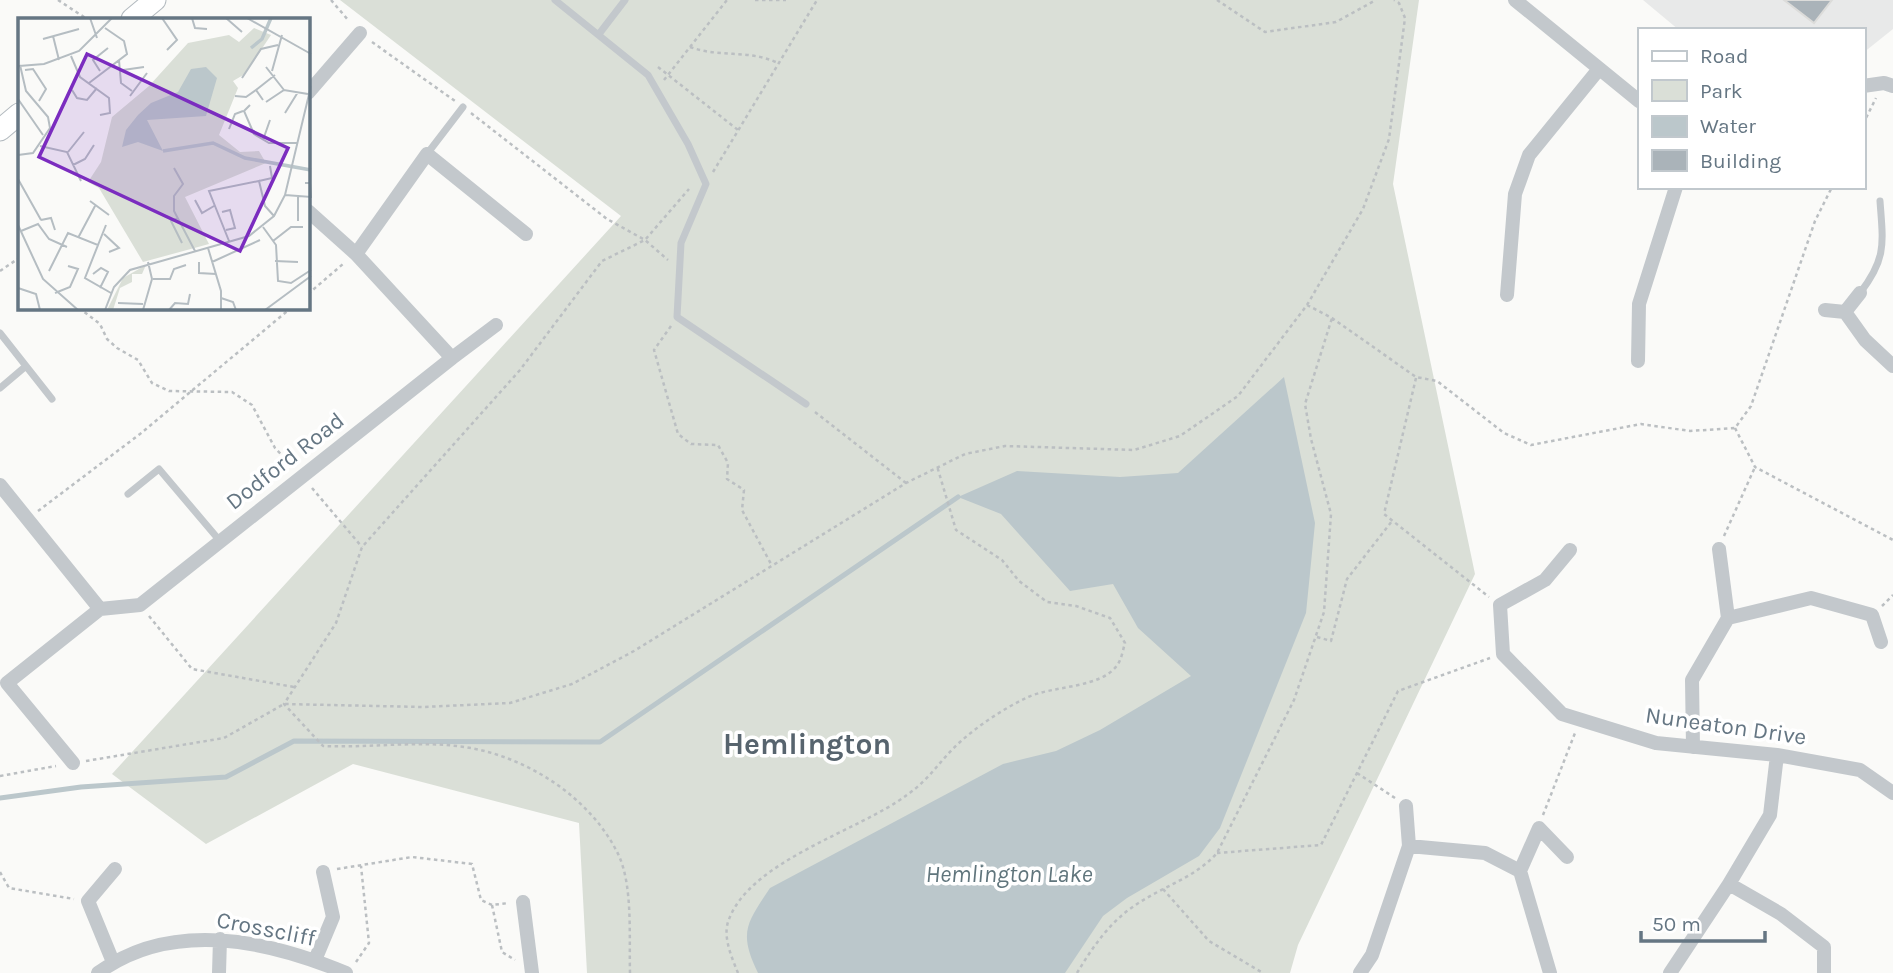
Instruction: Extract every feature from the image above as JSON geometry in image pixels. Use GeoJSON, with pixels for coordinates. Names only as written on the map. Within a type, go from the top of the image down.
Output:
{"type":"FeatureCollection","features":[{"type":"Feature","properties":{"kind":"street"},"geometry":{"type":"LineString","coordinates":[[133,18],[155,0]]}},
{"type":"Feature","properties":{"kind":"street"},"geometry":{"type":"LineString","coordinates":[[1515,0],[1638,100]]}},
{"type":"Feature","properties":{"kind":"street"},"geometry":{"type":"LineString","coordinates":[[310,91],[359,33]]}},
{"type":"Feature","properties":{"kind":"street"},"geometry":{"type":"LineString","coordinates":[[1507,295],[1515,194],[1529,155],[1599,69]]}},
{"type":"Feature","properties":{"kind":"street"},"geometry":{"type":"LineString","coordinates":[[1865,86],[1884,83],[1893,86]]}},
{"type":"Feature","properties":{"kind":"street"},"geometry":{"type":"LineString","coordinates":[[0,130],[18,115]]}},
{"type":"Feature","properties":{"kind":"street"},"geometry":{"type":"LineString","coordinates":[[356,254],[428,154],[526,234]]}},
{"type":"Feature","properties":{"kind":"street"},"geometry":{"type":"LineString","coordinates":[[1639,361],[1639,304],[1675,189]]}},
{"type":"Feature","properties":{"kind":"street"},"geometry":{"type":"LineString","coordinates":[[310,213],[356,254],[452,358]]}},
{"type":"Feature","properties":{"kind":"street"},"geometry":{"type":"LineString","coordinates":[[1845,312],[1860,293]]}},
{"type":"Feature","properties":{"kind":"street"},"geometry":{"type":"LineString","coordinates":[[1825,310],[1845,312],[1865,340],[1893,366]]}},
{"type":"Feature","properties":{"kind":"street","name":"Dodford Road"},"geometry":{"type":"LineString","coordinates":[[140,605],[496,325]]}},
{"type":"Feature","properties":{"kind":"street"},"geometry":{"type":"LineString","coordinates":[[1,489],[100,609]]}},
{"type":"Feature","properties":{"kind":"street"},"geometry":{"type":"LineString","coordinates":[[1693,747],[1692,680],[1728,618],[1719,549]]}},
{"type":"Feature","properties":{"kind":"street"},"geometry":{"type":"LineString","coordinates":[[1503,654],[1500,605],[1545,580],[1570,550]]}},
{"type":"Feature","properties":{"kind":"street"},"geometry":{"type":"LineString","coordinates":[[1728,618],[1811,598],[1872,615],[1881,642]]}},
{"type":"Feature","properties":{"kind":"street"},"geometry":{"type":"LineString","coordinates":[[73,763],[7,682],[100,609],[140,605]]}},
{"type":"Feature","properties":{"kind":"street","name":"Nuneaton Drive"},"geometry":{"type":"LineString","coordinates":[[1503,654],[1562,714],[1656,743],[1777,755],[1860,770],[1893,793]]}},
{"type":"Feature","properties":{"kind":"street"},"geometry":{"type":"LineString","coordinates":[[1670,973],[1770,816],[1777,755]]}},
{"type":"Feature","properties":{"kind":"street"},"geometry":{"type":"LineString","coordinates":[[1360,973],[1372,955],[1409,846],[1406,806]]}},
{"type":"Feature","properties":{"kind":"street"},"geometry":{"type":"LineString","coordinates":[[1550,973],[1520,871],[1539,828],[1567,857]]}},
{"type":"Feature","properties":{"kind":"street"},"geometry":{"type":"LineString","coordinates":[[1409,846],[1485,853],[1520,871]]}},
{"type":"Feature","properties":{"kind":"street"},"geometry":{"type":"LineString","coordinates":[[113,962],[88,901],[115,869]]}},
{"type":"Feature","properties":{"kind":"street"},"geometry":{"type":"LineString","coordinates":[[315,960],[333,917],[323,872]]}},
{"type":"Feature","properties":{"kind":"street"},"geometry":{"type":"LineString","coordinates":[[1729,884],[1782,914],[1824,947],[1824,973]]}},
{"type":"Feature","properties":{"kind":"street"},"geometry":{"type":"LineString","coordinates":[[523,902],[532,972]]}},
{"type":"Feature","properties":{"kind":"street"},"geometry":{"type":"LineString","coordinates":[[219,973],[220,939]]}},
{"type":"Feature","properties":{"kind":"street","name":"Crosscliff"},"geometry":{"type":"LineString","coordinates":[[98,973],[113,962],[164,942],[220,939],[351,968]]}},
{"type":"Feature","properties":{"kind":"lane"},"geometry":{"type":"LineString","coordinates":[[555,0],[648,75],[688,144],[706,184],[681,243],[677,317],[806,404]]}},
{"type":"Feature","properties":{"kind":"lane"},"geometry":{"type":"LineString","coordinates":[[599,34],[625,0]]}},
{"type":"Feature","properties":{"kind":"lane"},"geometry":{"type":"LineString","coordinates":[[428,154],[463,107]]}},
{"type":"Feature","properties":{"kind":"lane"},"geometry":{"type":"LineString","coordinates":[[1860,293],[1883,254],[1880,201]]}},
{"type":"Feature","properties":{"kind":"lane"},"geometry":{"type":"LineString","coordinates":[[0,333],[52,399]]}},
{"type":"Feature","properties":{"kind":"lane"},"geometry":{"type":"LineString","coordinates":[[0,388],[26,366]]}},
{"type":"Feature","properties":{"kind":"lane"},"geometry":{"type":"LineString","coordinates":[[128,494],[159,469],[220,541]]}},
{"type":"Feature","properties":{"kind":"path"},"geometry":{"type":"LineString","coordinates":[[58,0],[85,18]]}},
{"type":"Feature","properties":{"kind":"path"},"geometry":{"type":"LineString","coordinates":[[331,0],[359,33],[463,107],[607,219],[645,240],[678,269]]}},
{"type":"Feature","properties":{"kind":"path"},"geometry":{"type":"LineString","coordinates":[[656,88],[727,0]]}},
{"type":"Feature","properties":{"kind":"path"},"geometry":{"type":"LineString","coordinates":[[755,0],[786,0]]}},
{"type":"Feature","properties":{"kind":"path"},"geometry":{"type":"LineString","coordinates":[[1217,0],[1265,32],[1336,22],[1376,0]]}},
{"type":"Feature","properties":{"kind":"path"},"geometry":{"type":"LineString","coordinates":[[284,704],[423,707],[510,703],[572,684],[634,651],[906,483],[965,454],[1005,446],[1134,450],[1180,436],[1238,396],[1307,305],[1363,209],[1389,139],[1405,18],[1399,3],[1394,0]]}},
{"type":"Feature","properties":{"kind":"path"},"geometry":{"type":"LineString","coordinates":[[0,776],[224,738],[284,704],[337,623],[362,547],[520,370],[602,261],[645,240],[685,190],[706,184],[815,1]]}},
{"type":"Feature","properties":{"kind":"path"},"geometry":{"type":"LineString","coordinates":[[690,47],[720,54],[754,53],[779,63]]}},
{"type":"Feature","properties":{"kind":"path"},"geometry":{"type":"LineString","coordinates":[[657,66],[738,131]]}},
{"type":"Feature","properties":{"kind":"path"},"geometry":{"type":"LineString","coordinates":[[1735,428],[1751,406],[1815,221],[1831,189]]}},
{"type":"Feature","properties":{"kind":"path"},"geometry":{"type":"LineString","coordinates":[[310,292],[356,254]]}},
{"type":"Feature","properties":{"kind":"path"},"geometry":{"type":"LineString","coordinates":[[0,271],[18,259]]}},
{"type":"Feature","properties":{"kind":"path"},"geometry":{"type":"LineString","coordinates":[[1307,305],[1332,318],[1416,377],[1437,381],[1504,433],[1531,445],[1641,424],[1690,431],[1735,428]]}},
{"type":"Feature","properties":{"kind":"path"},"geometry":{"type":"LineString","coordinates":[[82,310],[100,324],[107,339],[117,348],[138,360],[152,383],[169,391],[232,392],[252,405],[275,448],[362,547]]}},
{"type":"Feature","properties":{"kind":"path"},"geometry":{"type":"LineString","coordinates":[[27,519],[190,393],[289,310]]}},
{"type":"Feature","properties":{"kind":"path"},"geometry":{"type":"LineString","coordinates":[[677,317],[654,350],[678,434],[691,444],[718,445],[728,463],[727,479],[744,490],[742,510],[771,564]]}},
{"type":"Feature","properties":{"kind":"path"},"geometry":{"type":"LineString","coordinates":[[1077,973],[1114,921],[1163,889],[1205,867],[1217,853],[1294,700],[1324,612],[1331,514],[1311,439],[1306,404],[1332,318]]}},
{"type":"Feature","properties":{"kind":"path"},"geometry":{"type":"LineString","coordinates":[[1416,377],[1384,514],[1500,605]]}},
{"type":"Feature","properties":{"kind":"path"},"geometry":{"type":"LineString","coordinates":[[806,404],[906,483]]}},
{"type":"Feature","properties":{"kind":"path"},"geometry":{"type":"LineString","coordinates":[[1735,428],[1755,467],[1893,540]]}},
{"type":"Feature","properties":{"kind":"path"},"geometry":{"type":"LineString","coordinates":[[738,973],[729,951],[727,923],[742,897],[776,867],[904,797],[932,776],[958,743],[998,713],[1028,697],[1063,685],[1092,683],[1118,664],[1125,643],[1110,618],[1076,606],[1047,602],[1019,581],[1002,560],[956,530],[943,478],[937,467]]}},
{"type":"Feature","properties":{"kind":"path"},"geometry":{"type":"LineString","coordinates":[[1719,549],[1755,467]]}},
{"type":"Feature","properties":{"kind":"path"},"geometry":{"type":"LineString","coordinates":[[1317,637],[1331,640],[1347,579],[1392,520]]}},
{"type":"Feature","properties":{"kind":"path"},"geometry":{"type":"LineString","coordinates":[[140,605],[192,669],[294,687]]}},
{"type":"Feature","properties":{"kind":"path"},"geometry":{"type":"LineString","coordinates":[[1217,853],[1321,845],[1398,691],[1503,654]]}},
{"type":"Feature","properties":{"kind":"path"},"geometry":{"type":"LineString","coordinates":[[284,704],[323,746],[457,746],[505,756],[583,804],[619,858],[628,904],[630,973]]}},
{"type":"Feature","properties":{"kind":"path"},"geometry":{"type":"LineString","coordinates":[[1539,828],[1580,720]]}},
{"type":"Feature","properties":{"kind":"path"},"geometry":{"type":"LineString","coordinates":[[1357,773],[1406,806]]}},
{"type":"Feature","properties":{"kind":"path"},"geometry":{"type":"LineString","coordinates":[[323,872],[412,857],[472,864],[481,900],[492,905],[523,902]]}},
{"type":"Feature","properties":{"kind":"path"},"geometry":{"type":"LineString","coordinates":[[351,968],[369,943],[361,866]]}},
{"type":"Feature","properties":{"kind":"path"},"geometry":{"type":"LineString","coordinates":[[0,872],[9,888],[88,901]]}},
{"type":"Feature","properties":{"kind":"path"},"geometry":{"type":"LineString","coordinates":[[1163,889],[1209,941],[1263,973]]}},
{"type":"Feature","properties":{"kind":"path"},"geometry":{"type":"LineString","coordinates":[[492,905],[502,951],[532,972]]}},
{"type":"Feature","properties":{"kind":"shaded area"},"geometry":{"type":"Polygon","coordinates":[[[1643,0],[1893,0],[1893,29],[1865,51],[1865,28],[1677,28],[1643,0]]]}},
{"type":"Feature","properties":{"kind":"green space"},"geometry":{"type":"Polygon","coordinates":[[[340,0],[1419,0],[1393,184],[1475,574],[1298,945],[1290,973],[587,973],[579,823],[353,764],[206,844],[112,774],[621,216],[340,0]]]}},
{"type":"Feature","properties":{"kind":"water","name":"Hemlington Lake"},"geometry":{"type":"Polygon","coordinates":[[[1284,377],[1315,523],[1306,613],[1220,828],[1199,856],[1127,898],[1103,916],[1065,973],[758,973],[748,947],[748,928],[770,888],[1003,764],[1056,751],[1100,730],[1191,676],[1138,628],[1113,584],[1070,591],[1001,514],[958,497],[1017,471],[1120,477],[1178,473],[1284,377]]]}},
{"type":"Feature","properties":{"kind":"building"},"geometry":{"type":"Polygon","coordinates":[[[1784,0],[1832,0],[1814,23],[1784,0]]]}},
{"type":"Feature","properties":{"kind":"waterway"},"geometry":{"type":"LineString","coordinates":[[0,798],[81,787],[226,777],[294,741],[600,742],[958,497]]}},
{"type":"Feature","properties":{"kind":"district","name":"Hemlington"},"geometry":{"type":"Point","coordinates":[807,744]}}]}
